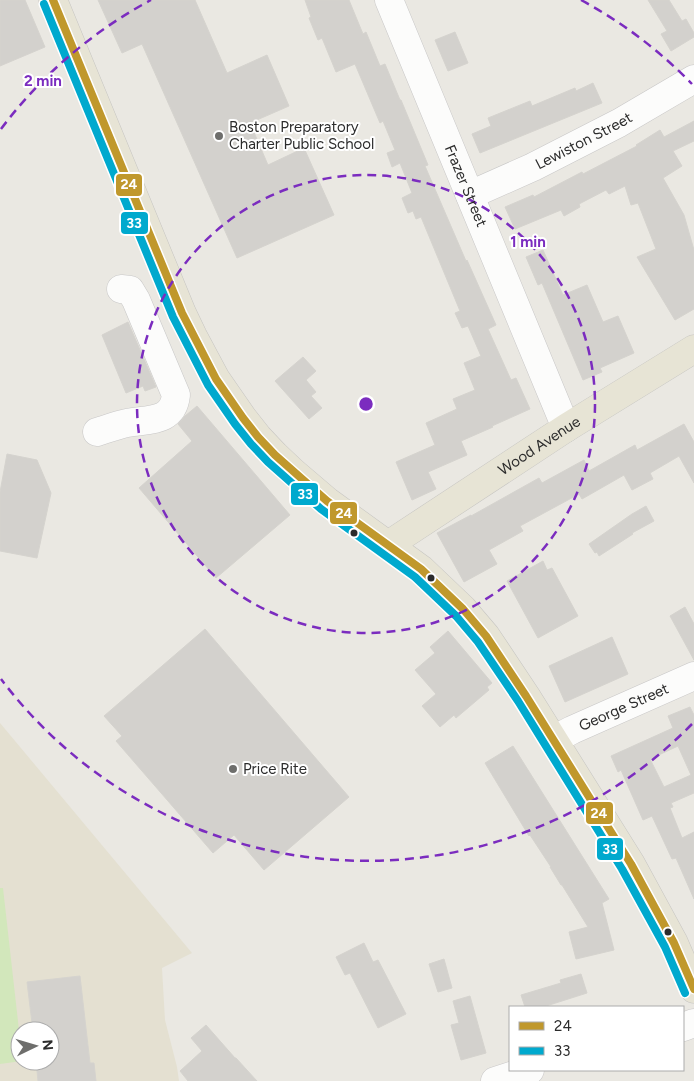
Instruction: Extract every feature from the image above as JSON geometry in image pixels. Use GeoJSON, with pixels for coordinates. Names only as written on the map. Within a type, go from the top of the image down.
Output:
{"type":"FeatureCollection","features":[{"type":"Feature","properties":{"kind":"main road"},"geometry":{"type":"LineString","coordinates":[[53,0],[182,313],[216,379],[243,418],[274,455],[309,487],[421,569],[476,623],[495,649],[638,876],[692,978]]}},
{"type":"Feature","properties":{"kind":"main road","name":"Wood Avenue"},"geometry":{"type":"LineString","coordinates":[[388,545],[566,428],[694,349]]}},
{"type":"Feature","properties":{"kind":"street","name":"Frazer Street"},"geometry":{"type":"LineString","coordinates":[[390,0],[566,428]]}},
{"type":"Feature","properties":{"kind":"street","name":"Lewiston Street"},"geometry":{"type":"LineString","coordinates":[[470,195],[533,167],[619,123],[694,79]]}},
{"type":"Feature","properties":{"kind":"street"},"geometry":{"type":"LineString","coordinates":[[97,432],[128,423],[161,418],[170,412],[175,403],[176,395],[136,300],[130,290],[121,289]]}},
{"type":"Feature","properties":{"kind":"street","name":"George Street"},"geometry":{"type":"LineString","coordinates":[[553,740],[694,676]]}},
{"type":"Feature","properties":{"kind":"street"},"geometry":{"type":"LineString","coordinates":[[495,1081],[527,1071]]}},
{"type":"Feature","properties":{"kind":"shaded area"},"geometry":{"type":"Polygon","coordinates":[[[0,723],[192,953],[162,968],[165,1020],[179,1081],[0,1081],[0,723]]]}},
{"type":"Feature","properties":{"kind":"green space"},"geometry":{"type":"Polygon","coordinates":[[[0,888],[3,888],[18,1021],[10,1021],[10,1063],[0,1064],[0,888]]]}},
{"type":"Feature","properties":{"kind":"building"},"geometry":{"type":"Polygon","coordinates":[[[0,0],[25,0],[45,47],[0,66],[0,0]]]}},
{"type":"Feature","properties":{"kind":"building","name":"Boston Preparatory Charter Public School"},"geometry":{"type":"Polygon","coordinates":[[[98,0],[195,0],[227,73],[267,55],[289,106],[250,123],[268,165],[304,148],[334,215],[237,258],[142,44],[122,53],[98,0]]]}},
{"type":"Feature","properties":{"kind":"building"},"geometry":{"type":"Polygon","coordinates":[[[305,0],[349,0],[363,34],[366,32],[380,66],[385,64],[428,165],[425,166],[496,325],[488,329],[511,380],[516,378],[530,409],[461,441],[467,455],[428,472],[436,489],[412,500],[396,462],[435,445],[426,423],[457,409],[453,399],[475,390],[464,363],[481,356],[468,326],[462,328],[455,313],[460,311],[421,217],[416,219],[413,211],[408,213],[402,198],[412,193],[400,163],[392,167],[387,153],[395,150],[383,121],[380,123],[355,64],[336,72],[322,38],[318,40],[309,18],[311,17],[305,0]]]}},
{"type":"Feature","properties":{"kind":"building"},"geometry":{"type":"Polygon","coordinates":[[[648,0],[669,0],[682,21],[686,19],[694,33],[694,37],[671,51],[661,34],[667,31],[648,0]]]}},
{"type":"Feature","properties":{"kind":"building"},"geometry":{"type":"Polygon","coordinates":[[[455,32],[468,63],[448,71],[435,40],[455,32]]]}},
{"type":"Feature","properties":{"kind":"building"},"geometry":{"type":"Polygon","coordinates":[[[593,83],[602,103],[480,153],[472,134],[491,126],[488,118],[530,101],[532,106],[575,88],[576,91],[593,83]]]}},
{"type":"Feature","properties":{"kind":"building"},"geometry":{"type":"Polygon","coordinates":[[[694,121],[694,141],[673,151],[682,166],[663,178],[684,215],[694,250],[694,309],[675,320],[637,257],[656,249],[638,203],[631,205],[625,186],[609,194],[606,190],[579,204],[580,207],[564,216],[561,210],[515,229],[505,207],[533,195],[534,197],[582,172],[583,174],[637,146],[660,130],[664,137],[694,121]]]}},
{"type":"Feature","properties":{"kind":"building"},"geometry":{"type":"Polygon","coordinates":[[[543,250],[563,295],[587,285],[603,322],[618,316],[634,353],[600,368],[602,372],[583,380],[542,283],[538,285],[526,257],[543,250]]]}},
{"type":"Feature","properties":{"kind":"building"},"geometry":{"type":"Polygon","coordinates":[[[128,322],[156,387],[145,391],[143,386],[126,393],[102,335],[128,322]]]}},
{"type":"Feature","properties":{"kind":"building"},"geometry":{"type":"Polygon","coordinates":[[[303,357],[316,371],[306,380],[316,392],[311,396],[322,408],[309,419],[275,381],[303,357]]]}},
{"type":"Feature","properties":{"kind":"building"},"geometry":{"type":"Polygon","coordinates":[[[197,406],[290,515],[216,578],[139,488],[192,441],[178,424],[197,406]]]}},
{"type":"Feature","properties":{"kind":"building"},"geometry":{"type":"Polygon","coordinates":[[[684,424],[694,442],[694,483],[679,456],[650,473],[653,479],[632,490],[624,475],[582,499],[579,494],[520,526],[523,531],[489,550],[497,564],[464,582],[437,533],[539,478],[542,483],[584,460],[589,471],[635,445],[637,450],[684,424]]]}},
{"type":"Feature","properties":{"kind":"building"},"geometry":{"type":"Polygon","coordinates":[[[7,454],[37,460],[51,493],[37,558],[0,551],[0,492],[7,454]]]}},
{"type":"Feature","properties":{"kind":"building"},"geometry":{"type":"Polygon","coordinates":[[[646,506],[654,521],[632,533],[599,556],[597,552],[595,553],[589,544],[646,506]]]}},
{"type":"Feature","properties":{"kind":"building"},"geometry":{"type":"Polygon","coordinates":[[[543,561],[547,570],[552,568],[578,616],[538,638],[507,581],[543,561]]]}},
{"type":"Feature","properties":{"kind":"building"},"geometry":{"type":"Polygon","coordinates":[[[685,607],[694,624],[694,660],[670,616],[685,607]]]}},
{"type":"Feature","properties":{"kind":"building","name":"Price Rite"},"geometry":{"type":"Polygon","coordinates":[[[205,629],[349,797],[264,870],[234,835],[213,853],[116,741],[122,736],[104,716],[205,629]]]}},
{"type":"Feature","properties":{"kind":"building"},"geometry":{"type":"Polygon","coordinates":[[[448,631],[492,683],[487,687],[489,690],[456,718],[454,715],[440,727],[422,706],[436,694],[415,670],[435,653],[430,647],[448,631]]]}},
{"type":"Feature","properties":{"kind":"building"},"geometry":{"type":"Polygon","coordinates":[[[612,637],[628,674],[565,702],[549,666],[612,637]]]}},
{"type":"Feature","properties":{"kind":"building"},"geometry":{"type":"Polygon","coordinates":[[[690,707],[694,715],[694,793],[671,803],[673,807],[670,808],[682,838],[694,832],[694,899],[676,858],[672,859],[652,816],[643,820],[621,770],[618,772],[611,756],[673,728],[668,716],[690,707]],[[678,746],[650,759],[664,787],[691,775],[678,746]]]}},
{"type":"Feature","properties":{"kind":"building"},"geometry":{"type":"Polygon","coordinates":[[[513,746],[609,899],[602,903],[614,950],[576,959],[569,932],[588,927],[551,867],[529,836],[485,763],[513,746]]]}},
{"type":"Feature","properties":{"kind":"building"},"geometry":{"type":"Polygon","coordinates":[[[364,943],[373,962],[378,960],[406,1014],[378,1028],[350,973],[345,975],[336,957],[364,943]]]}},
{"type":"Feature","properties":{"kind":"building"},"geometry":{"type":"Polygon","coordinates":[[[444,959],[452,988],[438,992],[429,964],[444,959]]]}},
{"type":"Feature","properties":{"kind":"building"},"geometry":{"type":"Polygon","coordinates":[[[581,974],[587,993],[546,1006],[525,1006],[521,995],[561,983],[560,980],[581,974]]]}},
{"type":"Feature","properties":{"kind":"building"},"geometry":{"type":"Polygon","coordinates":[[[80,976],[90,1063],[94,1063],[96,1081],[38,1081],[37,1071],[60,1071],[60,1021],[32,1021],[27,982],[80,976]]]}},
{"type":"Feature","properties":{"kind":"building"},"geometry":{"type":"Polygon","coordinates":[[[470,996],[486,1053],[461,1060],[451,1025],[459,1023],[453,1001],[470,996]]]}},
{"type":"Feature","properties":{"kind":"building"},"geometry":{"type":"Polygon","coordinates":[[[206,1025],[257,1081],[188,1081],[180,1071],[202,1051],[191,1038],[206,1025]]]}},
{"type":"Feature","properties":{"kind":"transit line","name":"24"},"geometry":{"type":"LineString","coordinates":[[53,0],[182,313],[216,379],[243,418],[275,455],[327,501],[421,569],[463,609],[486,636],[526,696],[631,864],[674,943],[694,989]]}},
{"type":"Feature","properties":{"kind":"transit line","name":"33"},"geometry":{"type":"LineString","coordinates":[[44,4],[173,317],[208,385],[235,424],[268,462],[321,509],[415,577],[456,616],[478,642],[518,701],[622,869],[665,947],[685,993]]}},
{"type":"Feature","properties":{"kind":"place","name":"Boston Preparatory Charter Public School"},"geometry":{"type":"Point","coordinates":[219,136]}},
{"type":"Feature","properties":{"kind":"place","name":"Price Rite"},"geometry":{"type":"Point","coordinates":[233,769]}}]}
